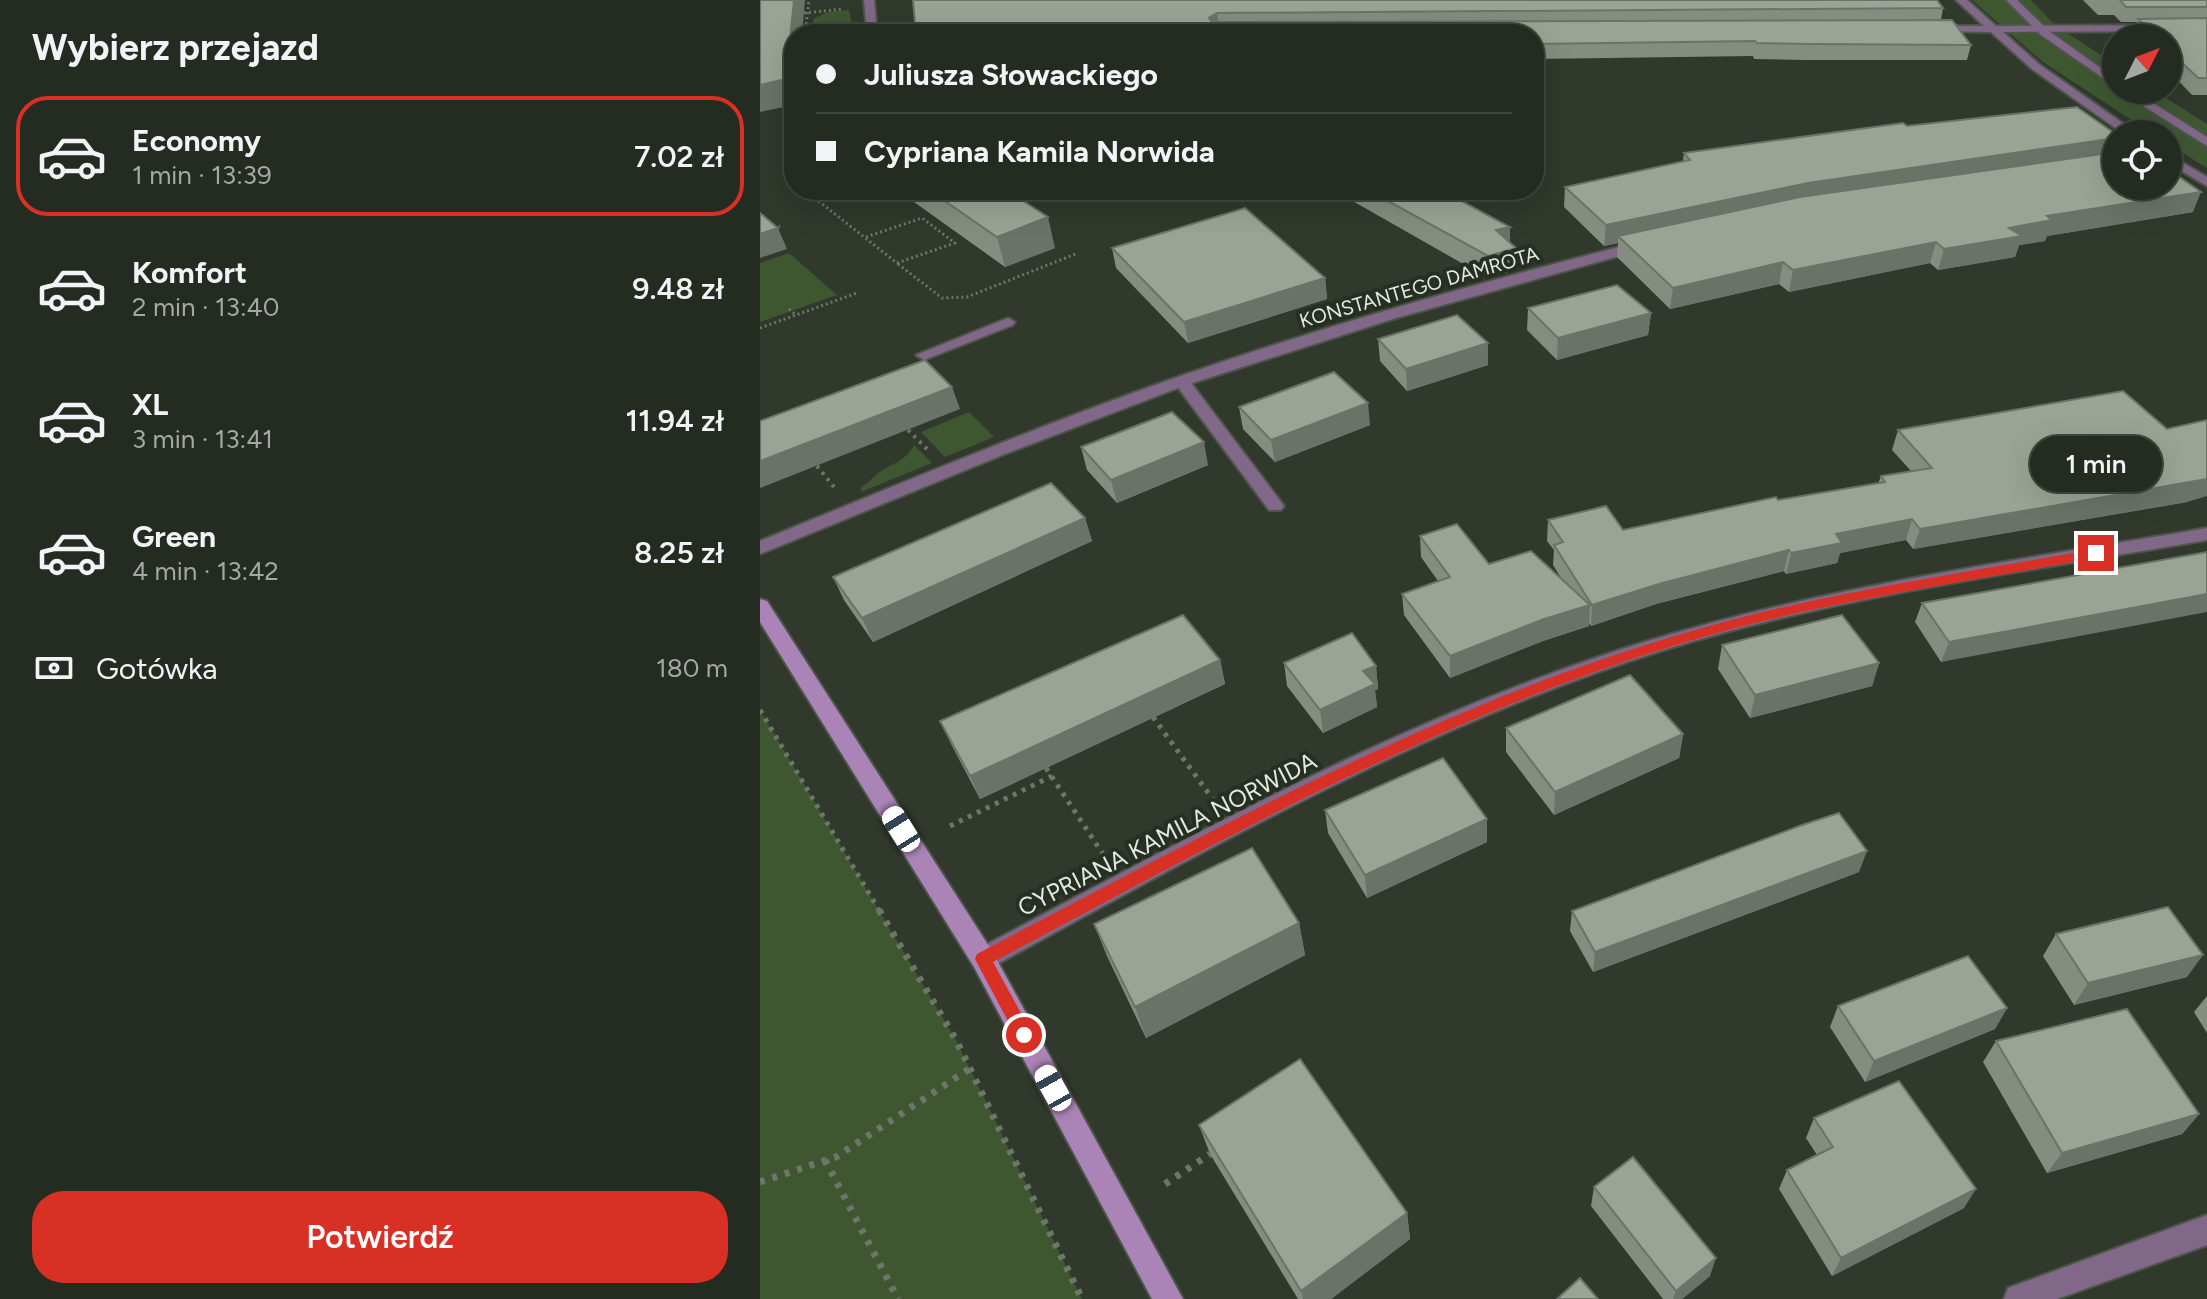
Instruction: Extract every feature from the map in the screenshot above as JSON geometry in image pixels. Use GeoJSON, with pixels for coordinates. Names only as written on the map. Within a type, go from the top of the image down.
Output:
{"type":"FeatureCollection","features":[{"type":"Feature","properties":{"kind":"main road"},"geometry":{"type":"LineString","coordinates":[[760,606],[983,959],[1168,1299]]}},
{"type":"Feature","properties":{"kind":"street"},"geometry":{"type":"LineString","coordinates":[[869,0],[871,24]]}},
{"type":"Feature","properties":{"kind":"street"},"geometry":{"type":"LineString","coordinates":[[1961,0],[2036,67],[2112,120]]}},
{"type":"Feature","properties":{"kind":"street"},"geometry":{"type":"LineString","coordinates":[[2011,0],[2038,28],[2102,74]]}},
{"type":"Feature","properties":{"kind":"street"},"geometry":{"type":"LineString","coordinates":[[1920,30],[2207,28]]}},
{"type":"Feature","properties":{"kind":"street"},"geometry":{"type":"LineString","coordinates":[[2146,104],[2207,142]]}},
{"type":"Feature","properties":{"kind":"street"},"geometry":{"type":"LineString","coordinates":[[2182,167],[2207,182]]}},
{"type":"Feature","properties":{"kind":"street","name":"KONSTANTEGO DAMROTA"},"geometry":{"type":"LineString","coordinates":[[760,548],[1092,415],[1239,361],[1454,295],[1655,242]]}},
{"type":"Feature","properties":{"kind":"street"},"geometry":{"type":"LineString","coordinates":[[924,355],[1008,322]]}},
{"type":"Feature","properties":{"kind":"street"},"geometry":{"type":"LineString","coordinates":[[1182,382],[1275,506]]}},
{"type":"Feature","properties":{"kind":"street","name":"CYPRIANA KAMILA NORWIDA"},"geometry":{"type":"LineString","coordinates":[[983,959],[1265,810],[1325,782],[1534,689],[1652,647],[1855,597],[2207,534]]}},
{"type":"Feature","properties":{"kind":"street"},"geometry":{"type":"LineString","coordinates":[[2019,1299],[2207,1230]]}},
{"type":"Feature","properties":{"kind":"path"},"geometry":{"type":"LineString","coordinates":[[805,24],[809,0]]}},
{"type":"Feature","properties":{"kind":"path"},"geometry":{"type":"LineString","coordinates":[[806,12],[849,8]]}},
{"type":"Feature","properties":{"kind":"path"},"geometry":{"type":"LineString","coordinates":[[817,200],[942,298],[967,297],[1078,253]]}},
{"type":"Feature","properties":{"kind":"path"},"geometry":{"type":"LineString","coordinates":[[866,237],[922,218],[955,243],[897,263]]}},
{"type":"Feature","properties":{"kind":"path"},"geometry":{"type":"LineString","coordinates":[[760,233],[780,226]]}},
{"type":"Feature","properties":{"kind":"path"},"geometry":{"type":"LineString","coordinates":[[760,328],[857,293]]}},
{"type":"Feature","properties":{"kind":"path"},"geometry":{"type":"LineString","coordinates":[[789,309],[796,315]]}},
{"type":"Feature","properties":{"kind":"path"},"geometry":{"type":"LineString","coordinates":[[760,710],[956,1040],[1082,1299]]}},
{"type":"Feature","properties":{"kind":"path"},"geometry":{"type":"LineString","coordinates":[[1153,717],[1222,811]]}},
{"type":"Feature","properties":{"kind":"path"},"geometry":{"type":"LineString","coordinates":[[1046,768],[1112,868]]}},
{"type":"Feature","properties":{"kind":"path"},"geometry":{"type":"LineString","coordinates":[[950,826],[1052,776]]}},
{"type":"Feature","properties":{"kind":"path"},"geometry":{"type":"LineString","coordinates":[[760,1182],[836,1157],[969,1069]]}},
{"type":"Feature","properties":{"kind":"path"},"geometry":{"type":"LineString","coordinates":[[1165,1184],[1210,1154]]}},
{"type":"Feature","properties":{"kind":"path"},"geometry":{"type":"LineString","coordinates":[[825,1160],[898,1299]]}},
{"type":"Feature","properties":{"kind":"green space"},"geometry":{"type":"Polygon","coordinates":[[[1972,0],[2031,0],[2055,25],[2102,56],[2102,101],[2043,62],[1972,0]]]}},
{"type":"Feature","properties":{"kind":"green space"},"geometry":{"type":"Polygon","coordinates":[[[849,10],[852,24],[813,24],[813,19],[828,12],[849,10]]]}},
{"type":"Feature","properties":{"kind":"green space"},"geometry":{"type":"Polygon","coordinates":[[[2107,104],[2175,104],[2207,124],[2207,168],[2182,153],[2182,120],[2132,120],[2107,104]]]}},
{"type":"Feature","properties":{"kind":"green space"},"geometry":{"type":"Polygon","coordinates":[[[789,253],[837,295],[760,322],[760,263],[789,253]]]}},
{"type":"Feature","properties":{"kind":"green space"},"geometry":{"type":"Polygon","coordinates":[[[969,412],[994,437],[945,457],[921,432],[969,412]]]}},
{"type":"Feature","properties":{"kind":"green space"},"geometry":{"type":"Polygon","coordinates":[[[914,445],[932,463],[861,492],[861,487],[901,460],[914,445]]]}},
{"type":"Feature","properties":{"kind":"green space"},"geometry":{"type":"Polygon","coordinates":[[[760,710],[956,1040],[1082,1299],[760,1299],[760,710]]]}},
{"type":"Feature","properties":{"kind":"building"},"geometry":{"type":"Polygon","coordinates":[[[760,0],[794,0],[792,24],[784,24],[784,79],[760,85],[760,0]]]}},
{"type":"Feature","properties":{"kind":"building"},"geometry":{"type":"Polygon","coordinates":[[[913,0],[1937,0],[1943,8],[1217,13],[1209,18],[1212,22],[1952,20],[1971,45],[1755,41],[1544,44],[1544,24],[915,24],[913,0]]]}},
{"type":"Feature","properties":{"kind":"building"},"geometry":{"type":"Polygon","coordinates":[[[2120,0],[2207,0],[2207,7],[2126,7],[2120,0]]]}},
{"type":"Feature","properties":{"kind":"building"},"geometry":{"type":"Polygon","coordinates":[[[2207,18],[2207,78],[2198,78],[2182,63],[2182,24],[2143,24],[2138,19],[2207,18]]]}},
{"type":"Feature","properties":{"kind":"building"},"geometry":{"type":"Polygon","coordinates":[[[2077,107],[2102,124],[2102,140],[1808,183],[1606,225],[1565,187],[1690,160],[1684,153],[1903,123],[1907,126],[2077,107]]]}},
{"type":"Feature","properties":{"kind":"building"},"geometry":{"type":"Polygon","coordinates":[[[2102,154],[2102,200],[2150,200],[2047,216],[2052,220],[2009,228],[2022,236],[1944,249],[1936,242],[1793,270],[1783,262],[1673,288],[1618,236],[1800,197],[2102,154]]]}},
{"type":"Feature","properties":{"kind":"building"},"geometry":{"type":"Polygon","coordinates":[[[2182,179],[2201,192],[2182,195],[2182,179]]]}},
{"type":"Feature","properties":{"kind":"building"},"geometry":{"type":"Polygon","coordinates":[[[943,200],[1022,200],[1048,217],[997,237],[943,200]]]}},
{"type":"Feature","properties":{"kind":"building"},"geometry":{"type":"Polygon","coordinates":[[[1386,200],[1460,200],[1510,227],[1496,230],[1516,248],[1488,256],[1386,200]]]}},
{"type":"Feature","properties":{"kind":"building"},"geometry":{"type":"Polygon","coordinates":[[[1245,208],[1325,278],[1184,322],[1112,248],[1245,208]]]}},
{"type":"Feature","properties":{"kind":"building"},"geometry":{"type":"Polygon","coordinates":[[[760,213],[778,228],[760,234],[760,213]]]}},
{"type":"Feature","properties":{"kind":"building"},"geometry":{"type":"Polygon","coordinates":[[[1617,285],[1651,313],[1558,338],[1528,308],[1617,285]]]}},
{"type":"Feature","properties":{"kind":"building"},"geometry":{"type":"Polygon","coordinates":[[[1457,315],[1488,343],[1406,369],[1378,339],[1457,315]]]}},
{"type":"Feature","properties":{"kind":"building"},"geometry":{"type":"Polygon","coordinates":[[[925,360],[952,387],[760,461],[760,421],[925,360]]]}},
{"type":"Feature","properties":{"kind":"building"},"geometry":{"type":"Polygon","coordinates":[[[1334,372],[1368,403],[1271,440],[1239,407],[1334,372]]]}},
{"type":"Feature","properties":{"kind":"building"},"geometry":{"type":"Polygon","coordinates":[[[2123,391],[2167,429],[2207,420],[2207,479],[1920,529],[1912,519],[1836,534],[1842,543],[1791,553],[1789,550],[1592,605],[1554,545],[1563,542],[1548,520],[1606,506],[1623,530],[1776,497],[1778,500],[1885,482],[1881,476],[1932,468],[1898,430],[2123,391]]]}},
{"type":"Feature","properties":{"kind":"building"},"geometry":{"type":"Polygon","coordinates":[[[1172,412],[1204,442],[1111,480],[1081,447],[1172,412]]]}},
{"type":"Feature","properties":{"kind":"building"},"geometry":{"type":"Polygon","coordinates":[[[1051,483],[1085,518],[862,618],[833,577],[1051,483]]]}},
{"type":"Feature","properties":{"kind":"building"},"geometry":{"type":"Polygon","coordinates":[[[1457,524],[1489,564],[1531,551],[1590,605],[1544,619],[1450,656],[1402,594],[1450,577],[1420,536],[1457,524]]]}},
{"type":"Feature","properties":{"kind":"building"},"geometry":{"type":"Polygon","coordinates":[[[2207,552],[2207,594],[1949,642],[1922,603],[2207,552]]]}},
{"type":"Feature","properties":{"kind":"building"},"geometry":{"type":"Polygon","coordinates":[[[1183,615],[1220,660],[970,776],[940,721],[1183,615]]]}},
{"type":"Feature","properties":{"kind":"building"},"geometry":{"type":"Polygon","coordinates":[[[1842,615],[1879,663],[1755,695],[1722,645],[1842,615]]]}},
{"type":"Feature","properties":{"kind":"building"},"geometry":{"type":"Polygon","coordinates":[[[1352,633],[1376,666],[1363,671],[1375,684],[1320,710],[1284,663],[1352,633]]]}},
{"type":"Feature","properties":{"kind":"building"},"geometry":{"type":"Polygon","coordinates":[[[1630,675],[1683,734],[1555,792],[1506,728],[1630,675]]]}},
{"type":"Feature","properties":{"kind":"building"},"geometry":{"type":"Polygon","coordinates":[[[1443,758],[1487,819],[1365,875],[1325,810],[1443,758]]]}},
{"type":"Feature","properties":{"kind":"building"},"geometry":{"type":"Polygon","coordinates":[[[1839,813],[1867,851],[1595,952],[1572,911],[1802,825],[1839,813]]]}},
{"type":"Feature","properties":{"kind":"building"},"geometry":{"type":"Polygon","coordinates":[[[1252,848],[1299,923],[1135,1007],[1094,924],[1252,848]]]}},
{"type":"Feature","properties":{"kind":"building"},"geometry":{"type":"Polygon","coordinates":[[[2168,907],[2203,955],[2088,983],[2056,934],[2168,907]]]}},
{"type":"Feature","properties":{"kind":"building"},"geometry":{"type":"Polygon","coordinates":[[[1968,956],[2007,1008],[1874,1061],[1838,1006],[1968,956]]]}},
{"type":"Feature","properties":{"kind":"building"},"geometry":{"type":"Polygon","coordinates":[[[2127,1009],[2199,1114],[2062,1153],[1996,1041],[2127,1009]]]}},
{"type":"Feature","properties":{"kind":"building"},"geometry":{"type":"Polygon","coordinates":[[[1300,1059],[1407,1213],[1301,1291],[1199,1125],[1300,1059]]]}},
{"type":"Feature","properties":{"kind":"building"},"geometry":{"type":"Polygon","coordinates":[[[1899,1081],[1976,1189],[1841,1258],[1787,1170],[1833,1147],[1814,1118],[1899,1081]]]}},
{"type":"Feature","properties":{"kind":"building"},"geometry":{"type":"Polygon","coordinates":[[[1633,1157],[1716,1258],[1676,1291],[1594,1187],[1633,1157]]]}},
{"type":"Feature","properties":{"kind":"building"},"geometry":{"type":"Polygon","coordinates":[[[1580,1278],[1598,1299],[1557,1299],[1580,1278]]]}},
{"type":"Feature","properties":{"kind":"route"},"geometry":{"type":"LineString","coordinates":[[1024,1035],[983,959],[1265,810],[1465,717],[1534,689],[1701,633],[1880,592],[2096,553]]}}]}
